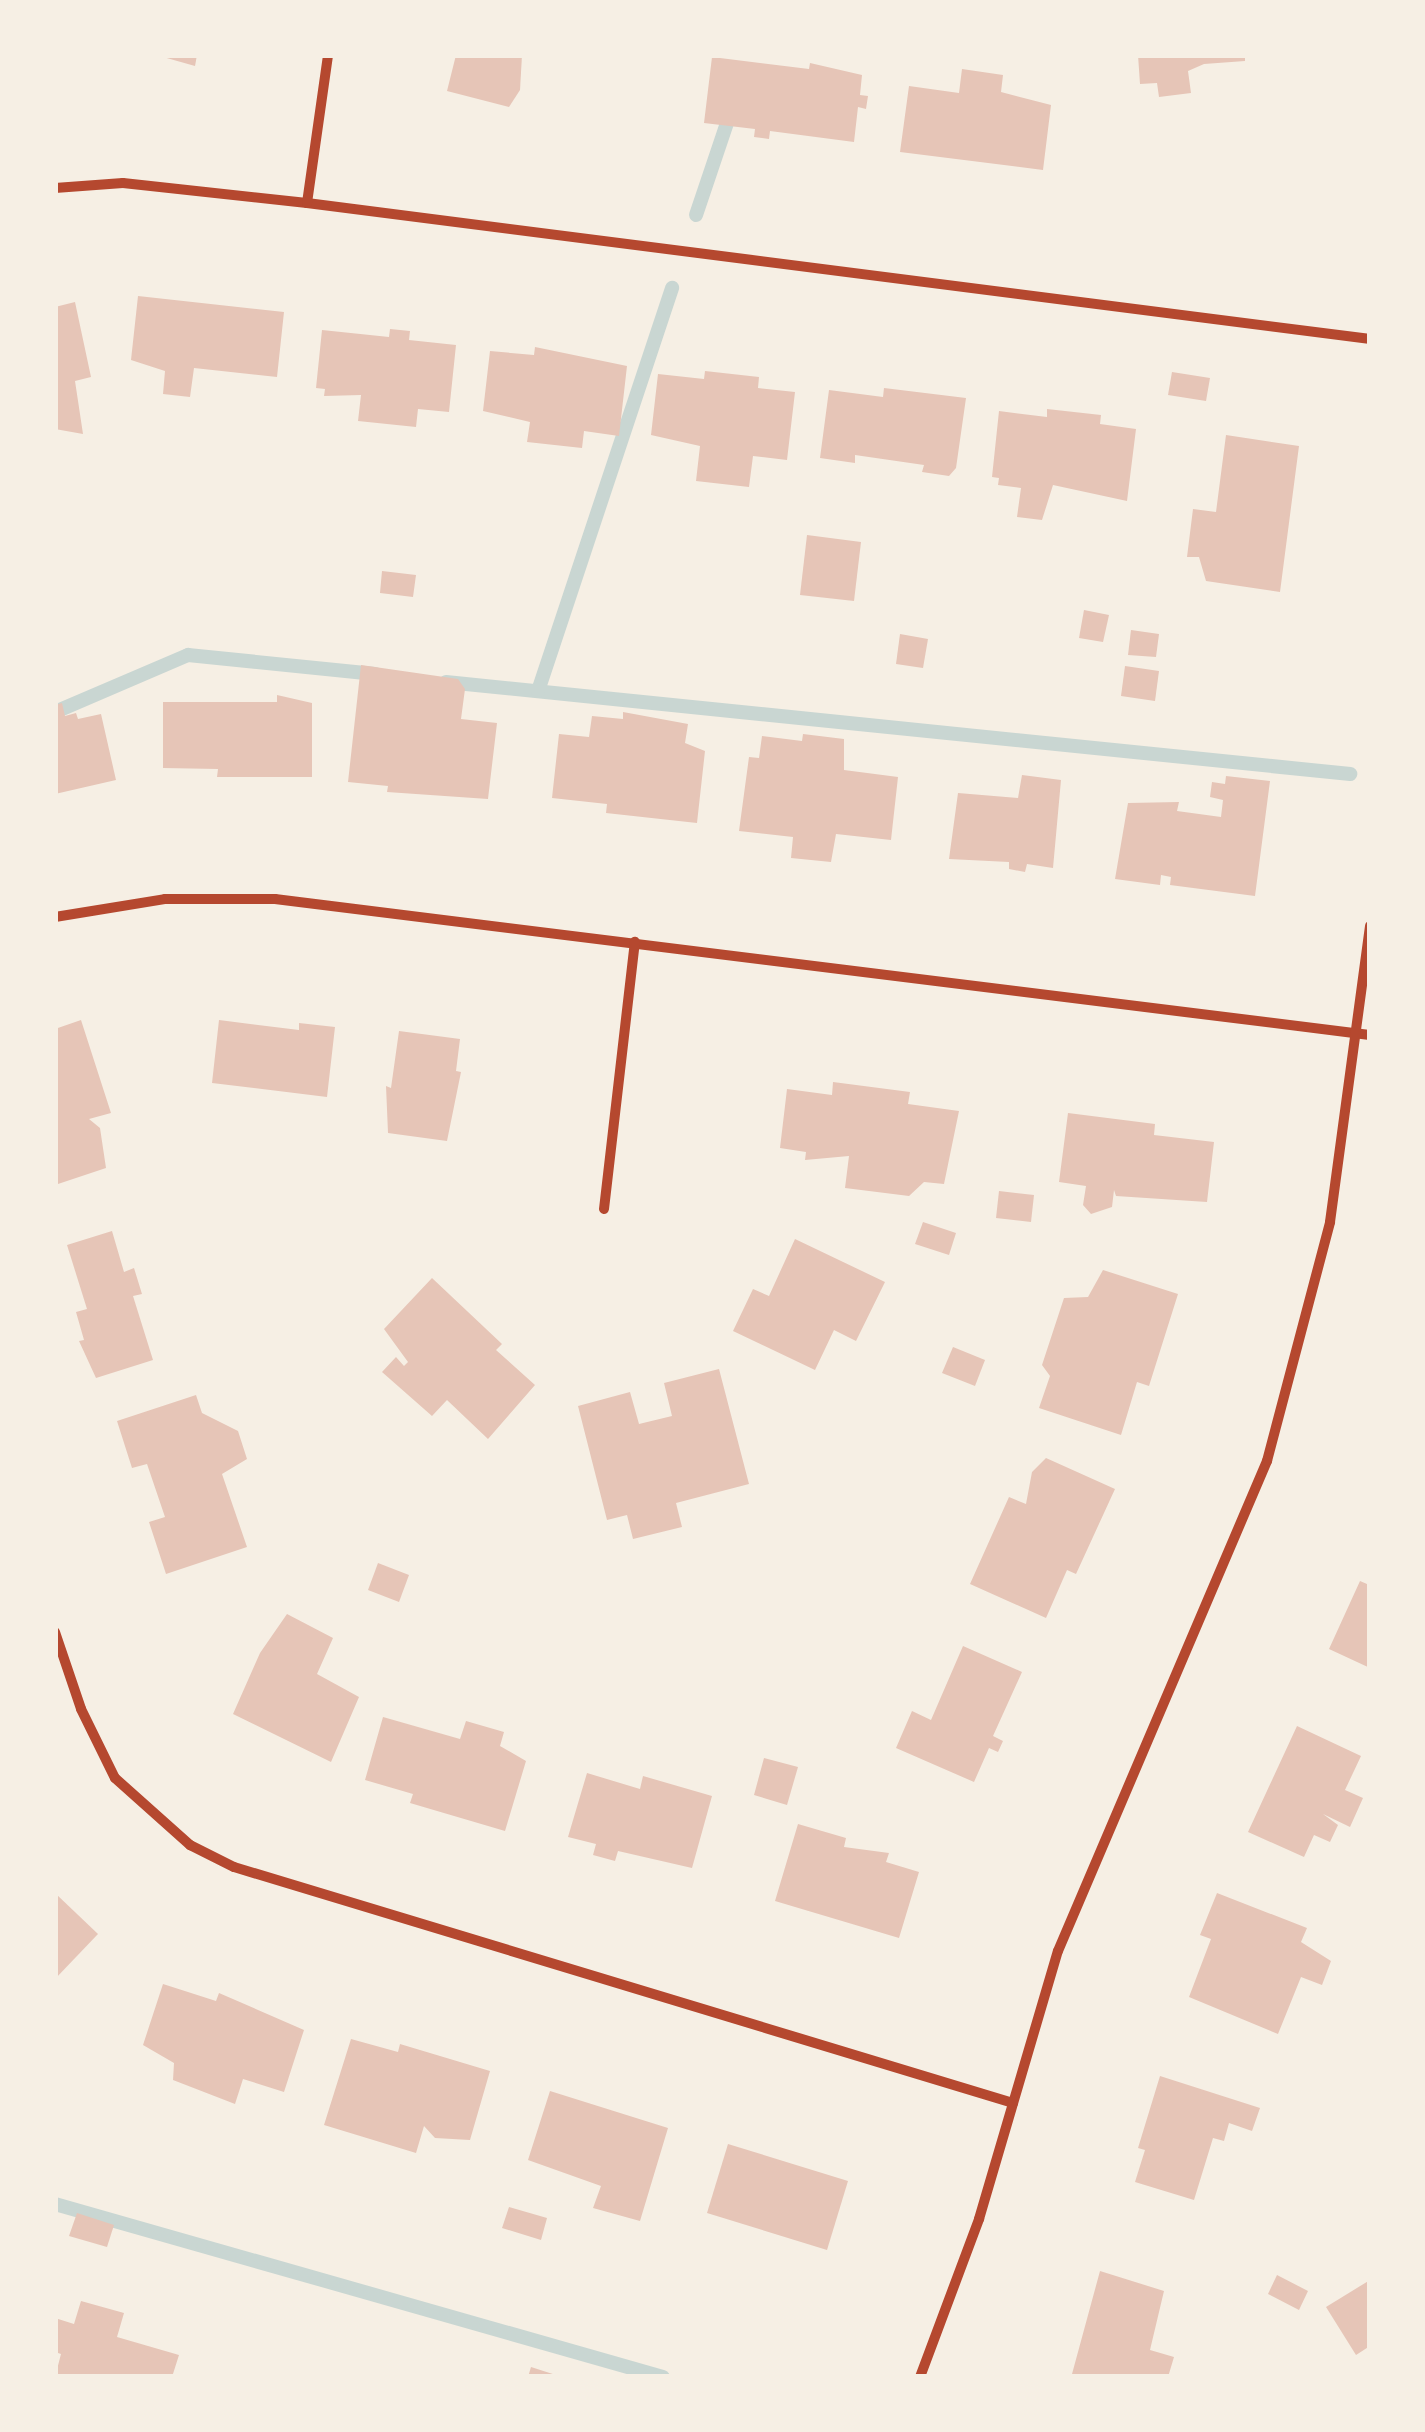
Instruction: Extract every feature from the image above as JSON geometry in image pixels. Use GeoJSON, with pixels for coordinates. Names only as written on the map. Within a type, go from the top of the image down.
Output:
{"type":"FeatureCollection","features":[{"type":"Feature","properties":{"kind":"street"},"geometry":{"type":"LineString","coordinates":[[307,203],[328,55]]}},
{"type":"Feature","properties":{"kind":"street"},"geometry":{"type":"LineString","coordinates":[[55,188],[123,183],[307,203],[1370,339]]}},
{"type":"Feature","properties":{"kind":"street"},"geometry":{"type":"LineString","coordinates":[[55,918],[165,900],[274,899],[1370,1035]]}},
{"type":"Feature","properties":{"kind":"street"},"geometry":{"type":"LineString","coordinates":[[920,2377],[979,2218],[1058,1950],[1266,1460],[1330,1222],[1370,926]]}},
{"type":"Feature","properties":{"kind":"street"},"geometry":{"type":"LineString","coordinates":[[604,1208],[635,942]]}},
{"type":"Feature","properties":{"kind":"street"},"geometry":{"type":"LineString","coordinates":[[55,1632],[81,1709],[116,1778],[190,1845],[234,1867],[1013,2103]]}},
{"type":"Feature","properties":{"kind":"building"},"geometry":{"type":"Polygon","coordinates":[[[156,55],[197,55],[195,66],[156,55]]]}},
{"type":"Feature","properties":{"kind":"building"},"geometry":{"type":"Polygon","coordinates":[[[456,55],[522,55],[520,90],[509,107],[447,91],[456,55]]]}},
{"type":"Feature","properties":{"kind":"building"},"geometry":{"type":"Polygon","coordinates":[[[1138,55],[1245,55],[1245,61],[1204,64],[1188,71],[1191,93],[1159,97],[1157,83],[1140,84],[1138,55]]]}},
{"type":"Feature","properties":{"kind":"building"},"geometry":{"type":"Polygon","coordinates":[[[712,57],[809,69],[810,63],[862,75],[860,95],[868,96],[866,109],[858,107],[854,142],[770,131],[769,139],[754,137],[755,129],[704,123],[712,57]]]}},
{"type":"Feature","properties":{"kind":"building"},"geometry":{"type":"Polygon","coordinates":[[[962,69],[1003,75],[1001,92],[1051,105],[1043,170],[900,152],[909,86],[959,93],[962,69]]]}},
{"type":"Feature","properties":{"kind":"building"},"geometry":{"type":"Polygon","coordinates":[[[138,296],[284,312],[277,377],[194,368],[190,397],[163,394],[165,371],[131,360],[138,296]]]}},
{"type":"Feature","properties":{"kind":"building"},"geometry":{"type":"Polygon","coordinates":[[[75,302],[91,377],[75,381],[83,434],[55,429],[55,307],[75,302]]]}},
{"type":"Feature","properties":{"kind":"building"},"geometry":{"type":"Polygon","coordinates":[[[390,329],[410,331],[409,340],[456,345],[449,412],[418,409],[416,427],[358,421],[361,395],[324,396],[325,389],[316,388],[322,330],[389,337],[390,329]]]}},
{"type":"Feature","properties":{"kind":"building"},"geometry":{"type":"Polygon","coordinates":[[[535,347],[627,366],[619,436],[584,431],[582,448],[527,442],[530,422],[483,411],[490,351],[534,355],[535,347]]]}},
{"type":"Feature","properties":{"kind":"building"},"geometry":{"type":"Polygon","coordinates":[[[705,371],[759,377],[758,388],[795,392],[787,460],[753,456],[749,487],[696,481],[700,446],[651,435],[658,374],[704,379],[705,371]]]}},
{"type":"Feature","properties":{"kind":"building"},"geometry":{"type":"Polygon","coordinates":[[[1172,372],[1210,378],[1206,401],[1168,395],[1172,372]]]}},
{"type":"Feature","properties":{"kind":"building"},"geometry":{"type":"Polygon","coordinates":[[[884,388],[966,398],[956,468],[949,476],[922,472],[924,465],[855,455],[855,463],[820,458],[829,390],[883,397],[884,388]]]}},
{"type":"Feature","properties":{"kind":"building"},"geometry":{"type":"Polygon","coordinates":[[[1047,409],[1101,415],[1100,424],[1136,429],[1127,501],[1053,485],[1042,520],[1017,517],[1021,488],[998,485],[999,478],[992,477],[999,411],[1047,417],[1047,409]]]}},
{"type":"Feature","properties":{"kind":"building"},"geometry":{"type":"Polygon","coordinates":[[[1226,435],[1299,446],[1280,592],[1206,581],[1199,557],[1187,557],[1193,509],[1216,512],[1226,435]]]}},
{"type":"Feature","properties":{"kind":"building"},"geometry":{"type":"Polygon","coordinates":[[[807,535],[861,542],[854,601],[800,595],[807,535]]]}},
{"type":"Feature","properties":{"kind":"building"},"geometry":{"type":"Polygon","coordinates":[[[382,571],[416,575],[413,597],[380,593],[382,571]]]}},
{"type":"Feature","properties":{"kind":"building"},"geometry":{"type":"Polygon","coordinates":[[[1084,610],[1109,615],[1103,642],[1079,638],[1084,610]]]}},
{"type":"Feature","properties":{"kind":"building"},"geometry":{"type":"Polygon","coordinates":[[[1131,630],[1159,634],[1156,657],[1128,655],[1131,630]]]}},
{"type":"Feature","properties":{"kind":"building"},"geometry":{"type":"Polygon","coordinates":[[[900,634],[928,639],[923,668],[896,664],[900,634]]]}},
{"type":"Feature","properties":{"kind":"building"},"geometry":{"type":"Polygon","coordinates":[[[361,665],[458,679],[465,689],[461,719],[497,723],[488,799],[387,792],[388,786],[348,782],[361,665]]]}},
{"type":"Feature","properties":{"kind":"building"},"geometry":{"type":"Polygon","coordinates":[[[1125,666],[1159,671],[1155,701],[1121,696],[1125,666]]]}},
{"type":"Feature","properties":{"kind":"building"},"geometry":{"type":"Polygon","coordinates":[[[277,695],[312,703],[312,777],[217,777],[218,769],[163,768],[163,702],[277,702],[277,695]]]}},
{"type":"Feature","properties":{"kind":"building"},"geometry":{"type":"Polygon","coordinates":[[[62,703],[65,716],[76,713],[78,719],[101,714],[116,780],[55,794],[55,705],[62,703]]]}},
{"type":"Feature","properties":{"kind":"building"},"geometry":{"type":"Polygon","coordinates":[[[623,712],[688,724],[685,743],[705,751],[697,823],[606,813],[607,804],[552,798],[559,734],[589,737],[592,716],[623,719],[623,712]]]}},
{"type":"Feature","properties":{"kind":"building"},"geometry":{"type":"Polygon","coordinates":[[[803,734],[844,739],[844,770],[898,777],[891,840],[836,834],[831,862],[791,858],[793,837],[739,831],[749,757],[759,758],[762,736],[802,741],[803,734]]]}},
{"type":"Feature","properties":{"kind":"building"},"geometry":{"type":"Polygon","coordinates":[[[1022,775],[1061,780],[1053,868],[1027,864],[1025,872],[1009,869],[1009,862],[949,859],[958,793],[1018,798],[1022,775]]]}},
{"type":"Feature","properties":{"kind":"building"},"geometry":{"type":"Polygon","coordinates":[[[1226,776],[1270,781],[1255,896],[1170,885],[1171,877],[1161,875],[1160,885],[1115,879],[1128,803],[1179,802],[1177,811],[1221,817],[1223,800],[1210,797],[1212,782],[1225,784],[1226,776]]]}},
{"type":"Feature","properties":{"kind":"building"},"geometry":{"type":"Polygon","coordinates":[[[81,1020],[111,1113],[89,1119],[100,1128],[106,1168],[55,1185],[55,1029],[81,1020]]]}},
{"type":"Feature","properties":{"kind":"building"},"geometry":{"type":"Polygon","coordinates":[[[219,1020],[299,1030],[299,1023],[335,1027],[327,1097],[212,1083],[219,1020]]]}},
{"type":"Feature","properties":{"kind":"building"},"geometry":{"type":"Polygon","coordinates":[[[399,1031],[460,1039],[456,1071],[461,1072],[447,1141],[388,1133],[386,1086],[391,1088],[399,1031]]]}},
{"type":"Feature","properties":{"kind":"building"},"geometry":{"type":"Polygon","coordinates":[[[833,1082],[910,1092],[908,1104],[959,1111],[944,1184],[924,1182],[909,1196],[845,1188],[849,1156],[805,1160],[806,1152],[780,1148],[787,1089],[832,1095],[833,1082]]]}},
{"type":"Feature","properties":{"kind":"building"},"geometry":{"type":"Polygon","coordinates":[[[1068,1113],[1155,1124],[1154,1135],[1214,1142],[1207,1202],[1116,1196],[1114,1190],[1112,1207],[1091,1214],[1083,1205],[1086,1186],[1059,1182],[1068,1113]]]}},
{"type":"Feature","properties":{"kind":"building"},"geometry":{"type":"Polygon","coordinates":[[[999,1191],[1034,1195],[1031,1222],[996,1218],[999,1191]]]}},
{"type":"Feature","properties":{"kind":"building"},"geometry":{"type":"Polygon","coordinates":[[[923,1222],[956,1233],[949,1255],[915,1244],[923,1222]]]}},
{"type":"Feature","properties":{"kind":"building"},"geometry":{"type":"Polygon","coordinates":[[[112,1231],[124,1272],[134,1268],[142,1294],[133,1296],[153,1360],[96,1378],[79,1341],[84,1340],[76,1312],[87,1309],[67,1245],[112,1231]]]}},
{"type":"Feature","properties":{"kind":"building"},"geometry":{"type":"Polygon","coordinates":[[[795,1239],[885,1282],[856,1341],[834,1330],[815,1370],[733,1331],[753,1289],[769,1296],[795,1239]]]}},
{"type":"Feature","properties":{"kind":"building"},"geometry":{"type":"Polygon","coordinates":[[[1103,1270],[1178,1294],[1149,1386],[1137,1382],[1121,1435],[1039,1408],[1050,1376],[1042,1365],[1064,1298],[1088,1297],[1103,1270]]]}},
{"type":"Feature","properties":{"kind":"building"},"geometry":{"type":"Polygon","coordinates":[[[432,1278],[502,1344],[496,1350],[535,1385],[488,1439],[447,1400],[432,1416],[382,1372],[396,1357],[404,1366],[408,1362],[384,1329],[432,1278]]]}},
{"type":"Feature","properties":{"kind":"building"},"geometry":{"type":"Polygon","coordinates":[[[953,1347],[985,1360],[975,1386],[942,1373],[953,1347]]]}},
{"type":"Feature","properties":{"kind":"building"},"geometry":{"type":"Polygon","coordinates":[[[719,1369],[749,1484],[676,1503],[682,1527],[633,1539],[627,1515],[607,1520],[578,1406],[630,1392],[639,1424],[672,1416],[664,1383],[719,1369]]]}},
{"type":"Feature","properties":{"kind":"building"},"geometry":{"type":"Polygon","coordinates":[[[196,1395],[202,1413],[238,1431],[247,1459],[222,1474],[247,1547],[166,1574],[149,1522],[165,1517],[147,1464],[132,1468],[117,1421],[196,1395]]]}},
{"type":"Feature","properties":{"kind":"building"},"geometry":{"type":"Polygon","coordinates":[[[1046,1458],[1115,1489],[1076,1574],[1067,1570],[1046,1618],[970,1584],[1009,1497],[1026,1504],[1032,1472],[1046,1458]]]}},
{"type":"Feature","properties":{"kind":"building"},"geometry":{"type":"Polygon","coordinates":[[[378,1563],[409,1575],[399,1602],[368,1590],[378,1563]]]}},
{"type":"Feature","properties":{"kind":"building"},"geometry":{"type":"Polygon","coordinates":[[[1370,1578],[1370,1668],[1329,1649],[1360,1581],[1367,1584],[1370,1578]]]}},
{"type":"Feature","properties":{"kind":"building"},"geometry":{"type":"Polygon","coordinates":[[[287,1614],[333,1638],[317,1674],[359,1697],[331,1762],[233,1714],[260,1653],[287,1614]]]}},
{"type":"Feature","properties":{"kind":"building"},"geometry":{"type":"Polygon","coordinates":[[[963,1646],[1022,1672],[993,1736],[1003,1741],[998,1752],[989,1748],[974,1782],[896,1748],[912,1711],[931,1720],[963,1646]]]}},
{"type":"Feature","properties":{"kind":"building"},"geometry":{"type":"Polygon","coordinates":[[[383,1717],[460,1739],[466,1721],[504,1732],[500,1746],[526,1761],[505,1831],[410,1803],[413,1794],[365,1780],[383,1717]]]}},
{"type":"Feature","properties":{"kind":"building"},"geometry":{"type":"Polygon","coordinates":[[[1297,1726],[1361,1756],[1345,1790],[1363,1798],[1350,1827],[1323,1814],[1338,1825],[1330,1842],[1314,1835],[1304,1857],[1248,1832],[1297,1726]]]}},
{"type":"Feature","properties":{"kind":"building"},"geometry":{"type":"Polygon","coordinates":[[[764,1758],[798,1767],[787,1805],[754,1795],[764,1758]]]}},
{"type":"Feature","properties":{"kind":"building"},"geometry":{"type":"Polygon","coordinates":[[[587,1773],[640,1789],[643,1776],[712,1796],[692,1868],[618,1851],[615,1861],[593,1855],[596,1844],[568,1837],[587,1773]]]}},
{"type":"Feature","properties":{"kind":"building"},"geometry":{"type":"Polygon","coordinates":[[[798,1824],[846,1838],[844,1847],[889,1853],[886,1862],[919,1872],[899,1938],[775,1901],[798,1824]]]}},
{"type":"Feature","properties":{"kind":"building"},"geometry":{"type":"Polygon","coordinates":[[[55,1893],[98,1934],[55,1979],[55,1893]]]}},
{"type":"Feature","properties":{"kind":"building"},"geometry":{"type":"Polygon","coordinates":[[[1217,1893],[1307,1928],[1301,1942],[1331,1961],[1322,1985],[1301,1977],[1278,2034],[1189,1997],[1211,1939],[1200,1935],[1217,1893]]]}},
{"type":"Feature","properties":{"kind":"building"},"geometry":{"type":"Polygon","coordinates":[[[163,1984],[216,2001],[219,1993],[304,2030],[284,2092],[243,2079],[235,2104],[173,2080],[174,2063],[143,2045],[163,1984]]]}},
{"type":"Feature","properties":{"kind":"building"},"geometry":{"type":"Polygon","coordinates":[[[351,2039],[398,2052],[400,2044],[490,2071],[470,2140],[435,2138],[424,2126],[416,2153],[324,2125],[351,2039]]]}},
{"type":"Feature","properties":{"kind":"building"},"geometry":{"type":"Polygon","coordinates":[[[1160,2076],[1260,2108],[1252,2131],[1229,2123],[1224,2141],[1213,2138],[1194,2200],[1135,2182],[1145,2150],[1138,2148],[1160,2076]]]}},
{"type":"Feature","properties":{"kind":"building"},"geometry":{"type":"Polygon","coordinates":[[[550,2091],[668,2128],[640,2221],[593,2208],[601,2186],[528,2160],[550,2091]]]}},
{"type":"Feature","properties":{"kind":"building"},"geometry":{"type":"Polygon","coordinates":[[[728,2144],[848,2181],[827,2250],[707,2213],[728,2144]]]}},
{"type":"Feature","properties":{"kind":"building"},"geometry":{"type":"Polygon","coordinates":[[[509,2207],[547,2218],[541,2240],[502,2228],[509,2207]]]}},
{"type":"Feature","properties":{"kind":"building"},"geometry":{"type":"Polygon","coordinates":[[[77,2213],[114,2225],[107,2247],[69,2236],[77,2213]]]}},
{"type":"Feature","properties":{"kind":"building"},"geometry":{"type":"Polygon","coordinates":[[[1100,2271],[1164,2291],[1150,2350],[1174,2357],[1168,2377],[1072,2374],[1100,2271]]]}},
{"type":"Feature","properties":{"kind":"building"},"geometry":{"type":"Polygon","coordinates":[[[1277,2275],[1308,2291],[1299,2310],[1268,2294],[1277,2275]]]}},
{"type":"Feature","properties":{"kind":"building"},"geometry":{"type":"Polygon","coordinates":[[[1370,2280],[1370,2346],[1356,2355],[1326,2307],[1370,2280]]]}},
{"type":"Feature","properties":{"kind":"building"},"geometry":{"type":"Polygon","coordinates":[[[81,2301],[124,2313],[117,2337],[179,2355],[172,2377],[55,2377],[61,2354],[55,2352],[55,2318],[74,2324],[81,2301]]]}},
{"type":"Feature","properties":{"kind":"building"},"geometry":{"type":"Polygon","coordinates":[[[531,2367],[559,2376],[559,2377],[528,2377],[531,2367]]]}},
{"type":"Feature","properties":{"kind":"waterway"},"geometry":{"type":"LineString","coordinates":[[696,215],[732,108]]}},
{"type":"Feature","properties":{"kind":"waterway"},"geometry":{"type":"LineString","coordinates":[[538,691],[672,288]]}},
{"type":"Feature","properties":{"kind":"waterway"},"geometry":{"type":"LineString","coordinates":[[55,712],[188,655],[375,674]]}},
{"type":"Feature","properties":{"kind":"waterway"},"geometry":{"type":"LineString","coordinates":[[446,682],[1350,774]]}},
{"type":"Feature","properties":{"kind":"waterway"},"geometry":{"type":"LineString","coordinates":[[55,2204],[663,2377]]}}]}
